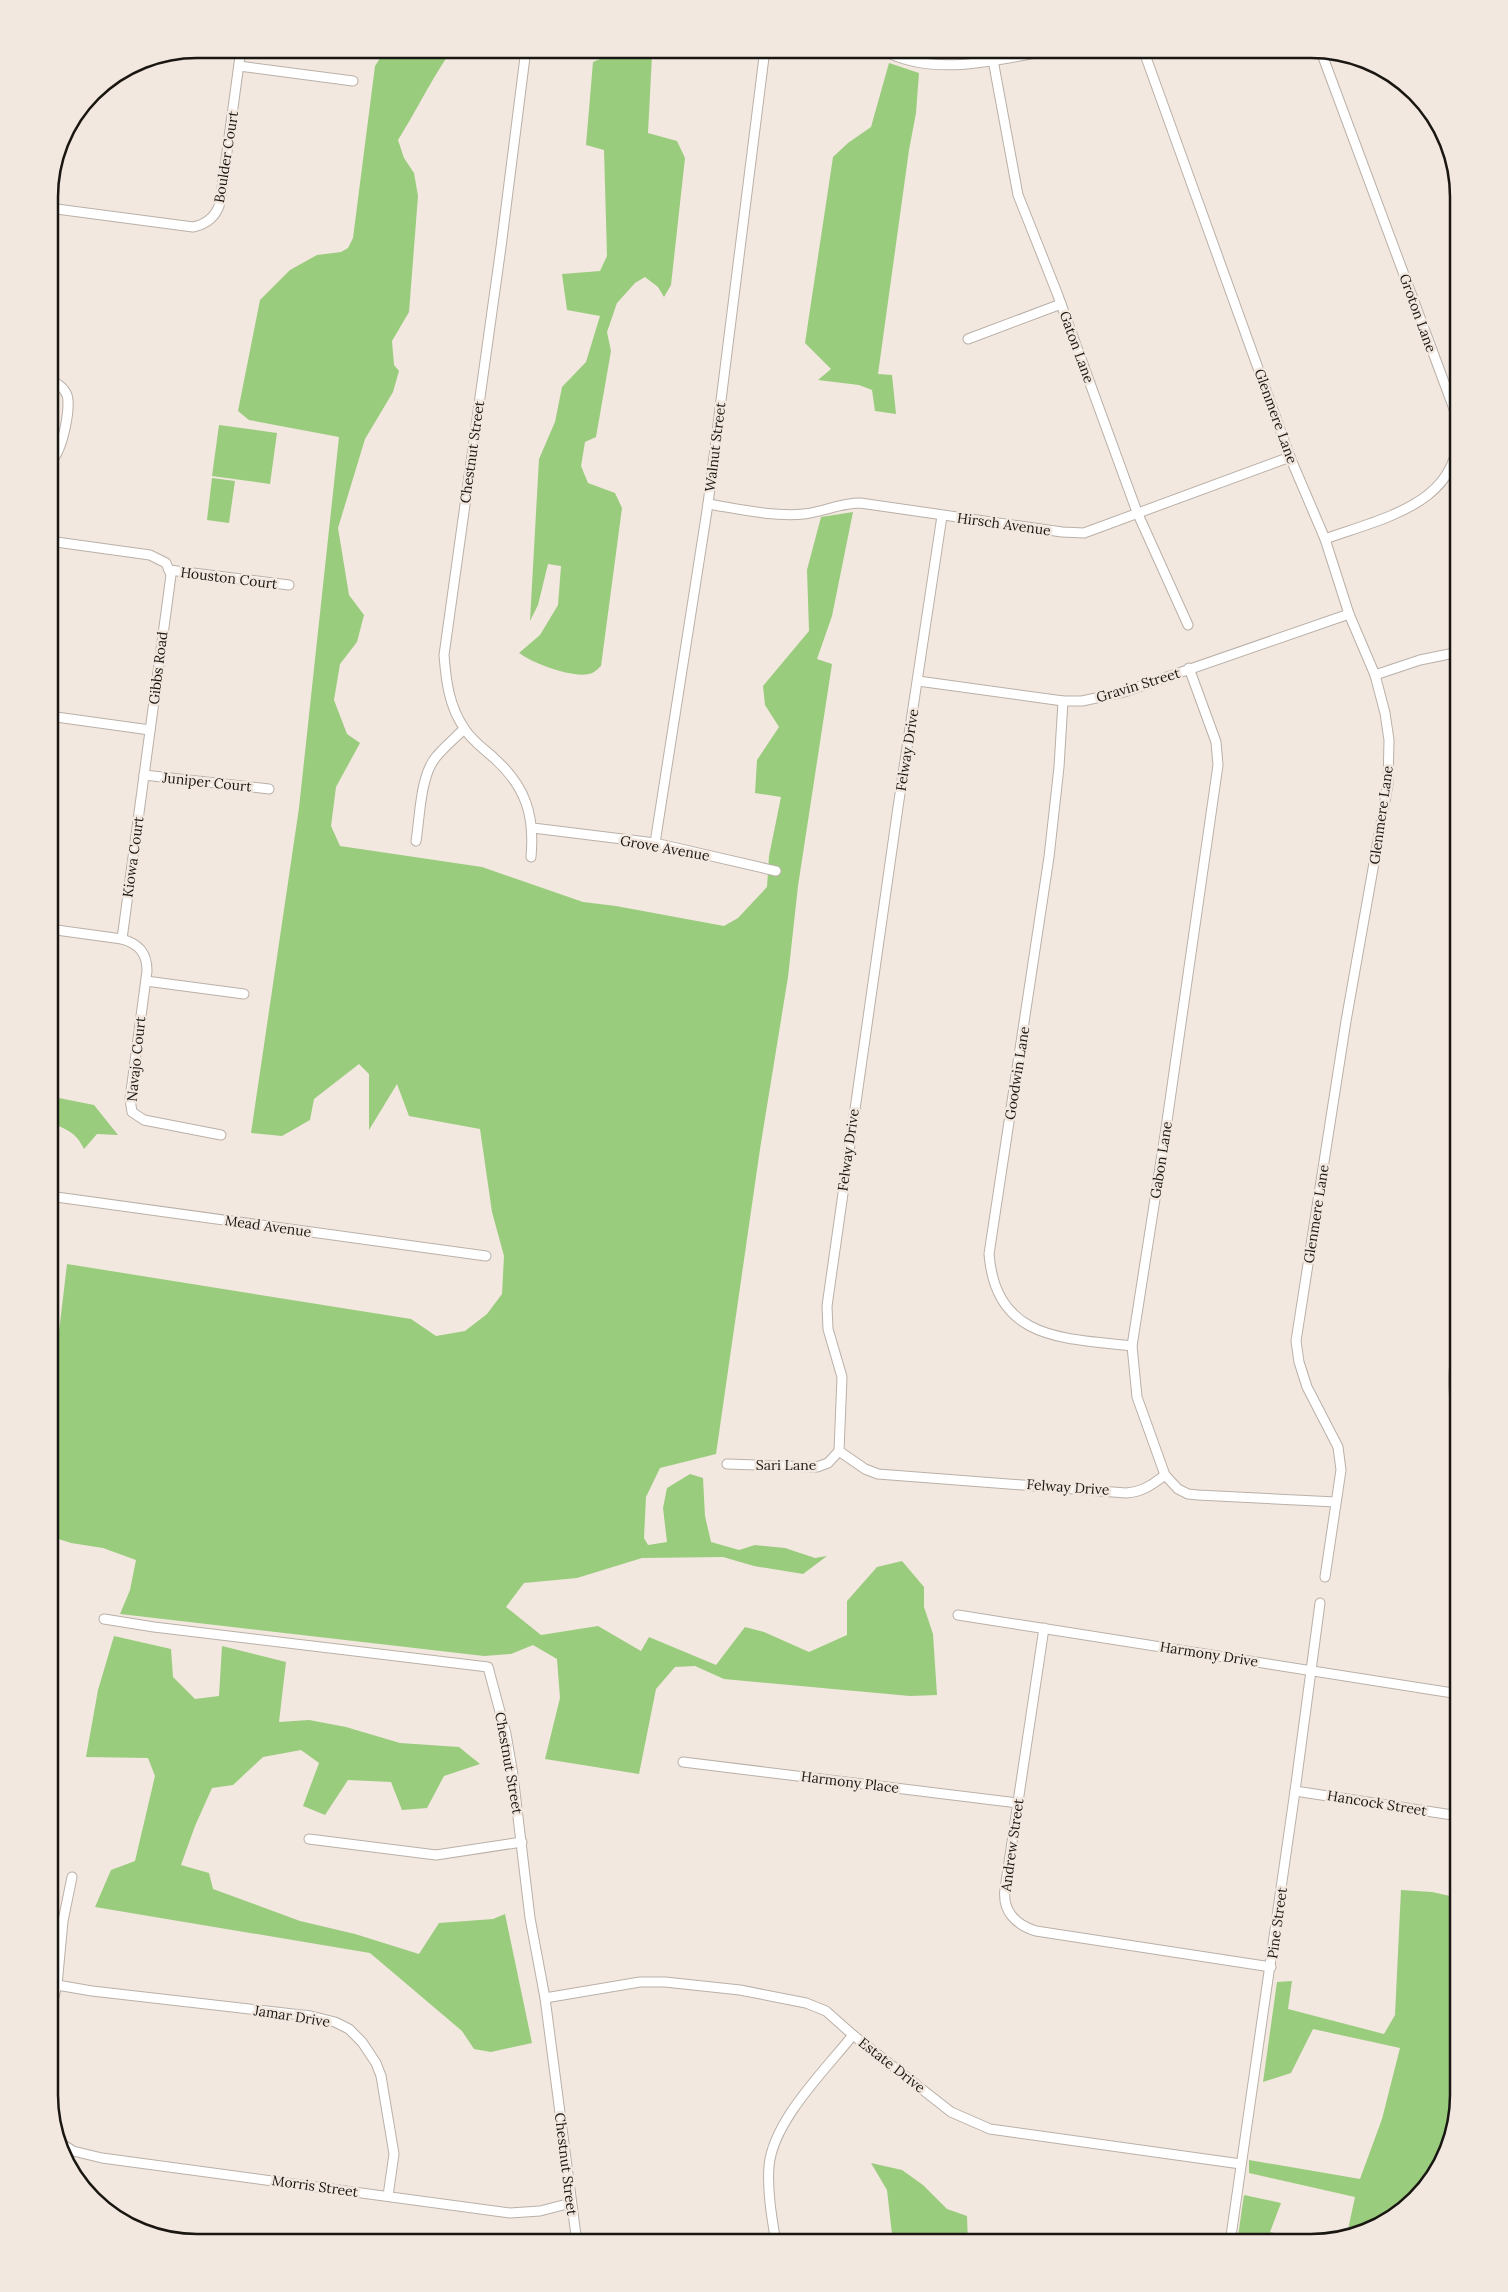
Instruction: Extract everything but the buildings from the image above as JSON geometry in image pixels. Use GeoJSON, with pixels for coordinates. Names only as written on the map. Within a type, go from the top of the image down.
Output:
{"type":"FeatureCollection","features":[{"type":"Feature","properties":{"kind":"street","name":"Boulder Court"},"geometry":{"type":"LineString","coordinates":[[58,209],[192,226],[204,224],[213,217],[220,203],[240,58]]}},
{"type":"Feature","properties":{"kind":"street","name":"Chestnut Street"},"geometry":{"type":"LineString","coordinates":[[525,58],[501,247],[444,655],[450,702],[464,729],[509,771],[519,784],[527,804],[533,828],[531,856]]}},
{"type":"Feature","properties":{"kind":"street","name":"Walnut Street"},"geometry":{"type":"LineString","coordinates":[[655,843],[708,504],[764,58]]}},
{"type":"Feature","properties":{"kind":"street"},"geometry":{"type":"LineString","coordinates":[[904,58],[922,63],[938,64],[1004,58]]}},
{"type":"Feature","properties":{"kind":"street","name":"Glenmere Lane"},"geometry":{"type":"LineString","coordinates":[[1146,58],[1290,457],[1325,540],[1350,614],[1375,675],[1390,740],[1388,784],[1346,1021],[1296,1341],[1299,1362],[1307,1387],[1338,1447],[1341,1470],[1325,1577]]}},
{"type":"Feature","properties":{"kind":"street","name":"Groton Lane"},"geometry":{"type":"LineString","coordinates":[[1323,58],[1450,398]]}},
{"type":"Feature","properties":{"kind":"street","name":"Gaton Lane"},"geometry":{"type":"LineString","coordinates":[[993,60],[1018,195],[1061,304],[1137,512],[1188,625]]}},
{"type":"Feature","properties":{"kind":"street"},"geometry":{"type":"LineString","coordinates":[[239,66],[353,81]]}},
{"type":"Feature","properties":{"kind":"street"},"geometry":{"type":"LineString","coordinates":[[968,339],[1061,304]]}},
{"type":"Feature","properties":{"kind":"street"},"geometry":{"type":"LineString","coordinates":[[58,384],[64,389],[68,397],[63,441],[58,453]]}},
{"type":"Feature","properties":{"kind":"street","name":"Hirsch Avenue"},"geometry":{"type":"LineString","coordinates":[[708,504],[786,515],[806,513],[844,503],[860,503],[942,516],[1062,532],[1084,533],[1098,530],[1137,512],[1290,457]]}},
{"type":"Feature","properties":{"kind":"street","name":"Groton Lane"},"geometry":{"type":"LineString","coordinates":[[1325,540],[1407,509],[1429,496],[1450,467]]}},
{"type":"Feature","properties":{"kind":"street","name":"Felway Drive"},"geometry":{"type":"LineString","coordinates":[[942,516],[898,807],[827,1306],[828,1329],[842,1377],[839,1451],[865,1469],[878,1474],[1126,1493],[1137,1492],[1149,1487],[1165,1475]]}},
{"type":"Feature","properties":{"kind":"street","name":"Houston Court"},"geometry":{"type":"LineString","coordinates":[[58,542],[150,555],[167,566],[288,586]]}},
{"type":"Feature","properties":{"kind":"street","name":"Gibbs Road"},"geometry":{"type":"LineString","coordinates":[[144,775],[170,575],[167,566]]}},
{"type":"Feature","properties":{"kind":"street","name":"Gravin Street"},"geometry":{"type":"LineString","coordinates":[[918,681],[1063,701],[1082,701],[1124,692],[1350,614]]}},
{"type":"Feature","properties":{"kind":"street"},"geometry":{"type":"LineString","coordinates":[[1375,675],[1420,660],[1450,654]]}},
{"type":"Feature","properties":{"kind":"street","name":"Gabon Lane"},"geometry":{"type":"LineString","coordinates":[[1190,668],[1216,742],[1218,765],[1165,1135],[1132,1346],[1137,1397],[1165,1475],[1178,1489],[1188,1494],[1269,1500],[1336,1502]]}},
{"type":"Feature","properties":{"kind":"street","name":"Goodwin Lane"},"geometry":{"type":"LineString","coordinates":[[1063,701],[1060,767],[1049,857],[989,1254],[990,1269],[994,1286],[1005,1303],[1015,1316],[1034,1329],[1060,1338],[1132,1346]]}},
{"type":"Feature","properties":{"kind":"street"},"geometry":{"type":"LineString","coordinates":[[58,717],[150,730]]}},
{"type":"Feature","properties":{"kind":"street"},"geometry":{"type":"LineString","coordinates":[[416,841],[428,770],[435,758],[464,729]]}},
{"type":"Feature","properties":{"kind":"street","name":"Juniper Court"},"geometry":{"type":"LineString","coordinates":[[144,775],[269,789]]}},
{"type":"Feature","properties":{"kind":"street","name":"Kiowa Court"},"geometry":{"type":"LineString","coordinates":[[122,939],[144,775]]}},
{"type":"Feature","properties":{"kind":"street","name":"Grove Avenue"},"geometry":{"type":"LineString","coordinates":[[533,828],[655,843],[776,871]]}},
{"type":"Feature","properties":{"kind":"street"},"geometry":{"type":"LineString","coordinates":[[58,929],[122,939]]}},
{"type":"Feature","properties":{"kind":"street","name":"Navajo Court"},"geometry":{"type":"LineString","coordinates":[[122,939],[137,945],[142,950],[147,961],[130,1099],[132,1112],[144,1120],[221,1135]]}},
{"type":"Feature","properties":{"kind":"street"},"geometry":{"type":"LineString","coordinates":[[146,981],[244,994]]}},
{"type":"Feature","properties":{"kind":"street","name":"Mead Avenue"},"geometry":{"type":"LineString","coordinates":[[57,1197],[486,1256]]}},
{"type":"Feature","properties":{"kind":"street","name":"Sari Lane"},"geometry":{"type":"LineString","coordinates":[[726,1464],[817,1467],[828,1463],[839,1451]]}},
{"type":"Feature","properties":{"kind":"street","name":"Pine Street"},"geometry":{"type":"LineString","coordinates":[[1231,2234],[1271,1967],[1320,1602]]}},
{"type":"Feature","properties":{"kind":"street","name":"Harmony Drive"},"geometry":{"type":"LineString","coordinates":[[958,1615],[1450,1693]]}},
{"type":"Feature","properties":{"kind":"street","name":"Chestnut Street"},"geometry":{"type":"LineString","coordinates":[[104,1618],[164,1628],[488,1667],[506,1734],[522,1842],[530,1918],[545,1998],[576,2234]]}},
{"type":"Feature","properties":{"kind":"street","name":"Andrew Street"},"geometry":{"type":"LineString","coordinates":[[1044,1628],[1004,1895],[1007,1910],[1018,1923],[1036,1931],[1271,1967]]}},
{"type":"Feature","properties":{"kind":"street","name":"Harmony Place"},"geometry":{"type":"LineString","coordinates":[[683,1762],[1018,1802]]}},
{"type":"Feature","properties":{"kind":"street","name":"Hancock Street"},"geometry":{"type":"LineString","coordinates":[[1295,1791],[1450,1815]]}},
{"type":"Feature","properties":{"kind":"street"},"geometry":{"type":"LineString","coordinates":[[309,1839],[436,1855],[522,1842]]}},
{"type":"Feature","properties":{"kind":"street"},"geometry":{"type":"LineString","coordinates":[[57,1984],[63,1921],[72,1877]]}},
{"type":"Feature","properties":{"kind":"street","name":"Estate Drive"},"geometry":{"type":"LineString","coordinates":[[545,1998],[640,1982],[664,1982],[740,1990],[806,2003],[826,2011],[853,2035],[951,2112],[990,2129],[1241,2164]]}},
{"type":"Feature","properties":{"kind":"street","name":"Jamar Drive"},"geometry":{"type":"LineString","coordinates":[[57,1985],[92,1991],[311,2016],[335,2022],[349,2029],[370,2053],[381,2076],[394,2154],[388,2196]]}},
{"type":"Feature","properties":{"kind":"street"},"geometry":{"type":"LineString","coordinates":[[775,2234],[769,2167],[776,2137],[786,2119],[853,2035]]}},
{"type":"Feature","properties":{"kind":"street","name":"Morris Street"},"geometry":{"type":"LineString","coordinates":[[68,2148],[73,2151],[102,2158],[510,2213],[540,2211],[571,2203]]}},
{"type":"Feature","properties":{"kind":"green space"},"geometry":{"type":"Polygon","coordinates":[[[380,58],[446,58],[398,140],[404,158],[414,173],[418,196],[409,312],[392,341],[394,365],[399,371],[393,392],[365,439],[338,528],[349,595],[364,615],[357,642],[340,664],[334,700],[347,734],[360,743],[336,787],[331,826],[340,846],[482,867],[583,902],[616,906],[724,926],[738,918],[767,887],[769,856],[781,797],[755,793],[757,760],[779,727],[765,705],[763,686],[809,631],[807,570],[821,517],[853,512],[832,616],[817,659],[832,664],[798,886],[788,977],[760,1149],[716,1454],[660,1468],[646,1497],[644,1538],[648,1545],[667,1542],[663,1508],[667,1488],[690,1474],[703,1478],[705,1516],[711,1542],[739,1550],[755,1545],[785,1548],[815,1558],[827,1556],[803,1574],[754,1566],[723,1557],[642,1558],[577,1578],[524,1583],[506,1607],[541,1635],[598,1626],[641,1651],[649,1637],[716,1665],[745,1627],[764,1632],[809,1652],[847,1635],[847,1601],[877,1567],[902,1561],[924,1587],[924,1607],[933,1634],[937,1695],[910,1696],[724,1679],[695,1666],[675,1667],[656,1689],[639,1774],[545,1759],[560,1698],[557,1659],[533,1645],[511,1654],[484,1656],[120,1614],[130,1590],[136,1560],[103,1548],[71,1543],[57,1539],[57,1345],[67,1264],[411,1319],[436,1336],[465,1331],[487,1314],[502,1294],[504,1256],[492,1212],[480,1129],[409,1116],[397,1084],[369,1130],[369,1074],[359,1064],[314,1099],[310,1120],[282,1136],[251,1133],[299,808],[339,437],[249,420],[238,411],[260,300],[290,270],[317,255],[341,252],[348,248],[353,238],[375,66],[380,58]]]}},
{"type":"Feature","properties":{"kind":"green space"},"geometry":{"type":"Polygon","coordinates":[[[603,58],[652,58],[648,133],[677,141],[685,158],[671,285],[664,297],[658,287],[645,277],[635,283],[617,303],[607,332],[611,351],[596,437],[585,442],[581,466],[588,483],[615,493],[622,508],[601,666],[596,671],[585,675],[544,666],[519,653],[540,635],[558,605],[561,566],[548,564],[538,605],[530,621],[539,459],[555,422],[562,387],[586,362],[600,316],[567,310],[562,274],[600,271],[607,256],[604,150],[586,145],[593,62],[603,58]]]}},
{"type":"Feature","properties":{"kind":"green space"},"geometry":{"type":"Polygon","coordinates":[[[889,63],[919,73],[916,113],[909,150],[878,374],[892,375],[896,414],[875,411],[872,390],[859,385],[818,380],[831,369],[805,343],[833,157],[848,143],[871,127],[889,63]]]}},
{"type":"Feature","properties":{"kind":"green space"},"geometry":{"type":"Polygon","coordinates":[[[219,425],[277,433],[270,484],[212,476],[219,425]]]}},
{"type":"Feature","properties":{"kind":"green space"},"geometry":{"type":"Polygon","coordinates":[[[212,478],[235,481],[229,523],[207,520],[212,478]]]}},
{"type":"Feature","properties":{"kind":"green space"},"geometry":{"type":"Polygon","coordinates":[[[58,1098],[94,1105],[118,1135],[97,1134],[84,1149],[78,1139],[58,1126],[58,1098]]]}},
{"type":"Feature","properties":{"kind":"green space"},"geometry":{"type":"Polygon","coordinates":[[[114,1636],[171,1649],[173,1677],[195,1699],[219,1696],[222,1646],[286,1662],[279,1722],[309,1720],[346,1727],[400,1743],[459,1747],[480,1764],[444,1776],[427,1808],[402,1810],[391,1782],[348,1780],[325,1815],[303,1806],[319,1763],[301,1750],[263,1757],[233,1785],[212,1788],[195,1826],[181,1865],[209,1873],[213,1889],[300,1921],[355,1934],[419,1954],[439,1923],[493,1919],[505,1914],[532,2043],[491,2052],[474,2049],[462,2031],[370,1953],[95,1907],[111,1870],[135,1861],[155,1776],[148,1758],[86,1757],[98,1690],[114,1636]]]}},
{"type":"Feature","properties":{"kind":"green space"},"geometry":{"type":"Polygon","coordinates":[[[1401,1890],[1432,1892],[1450,1896],[1450,2095],[1446,2131],[1432,2165],[1410,2194],[1381,2216],[1348,2230],[1355,2197],[1249,2173],[1249,2160],[1360,2179],[1382,2119],[1400,2048],[1313,2029],[1291,2073],[1263,2082],[1277,1982],[1292,1981],[1288,2009],[1384,2034],[1395,2015],[1401,1890]]]}},
{"type":"Feature","properties":{"kind":"green space"},"geometry":{"type":"Polygon","coordinates":[[[871,2163],[902,2170],[923,2185],[947,2209],[967,2216],[968,2234],[892,2234],[887,2190],[871,2163]]]}},
{"type":"Feature","properties":{"kind":"green space"},"geometry":{"type":"Polygon","coordinates":[[[1244,2195],[1281,2203],[1270,2232],[1279,2234],[1238,2234],[1244,2195]]]}}]}
